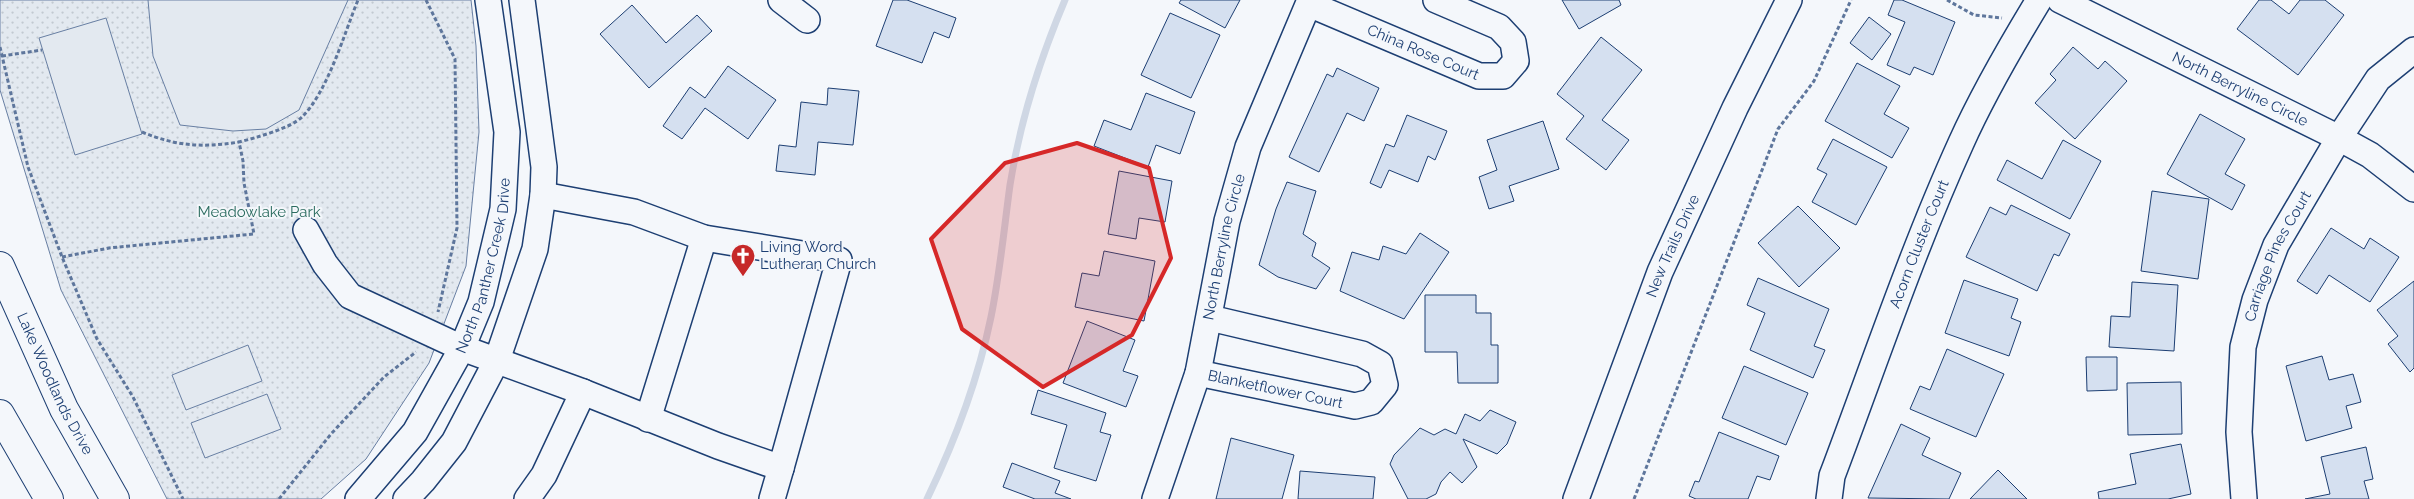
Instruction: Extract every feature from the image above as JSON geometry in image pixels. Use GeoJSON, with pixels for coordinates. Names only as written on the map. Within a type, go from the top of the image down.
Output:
{"type":"FeatureCollection","features":[{"type":"Feature","properties":{"kind":"main road","name":"Lake Woodlands Drive"},"geometry":{"type":"LineString","coordinates":[[0,266],[64,409],[115,499]]}},
{"type":"Feature","properties":{"kind":"main road"},"geometry":{"type":"LineString","coordinates":[[0,414],[49,499]]}},
{"type":"Feature","properties":{"kind":"street","name":"North Panther Creek Drive"},"geometry":{"type":"LineString","coordinates":[[358,499],[414,432],[462,348],[481,302],[503,209],[507,132],[488,0]]}},
{"type":"Feature","properties":{"kind":"street"},"geometry":{"type":"LineString","coordinates":[[406,499],[454,442],[497,360],[535,250],[543,195],[544,167],[522,0]]}},
{"type":"Feature","properties":{"kind":"street"},"geometry":{"type":"LineString","coordinates":[[780,0],[807,20]]}},
{"type":"Feature","properties":{"kind":"street","name":"China Rose Court"},"geometry":{"type":"LineString","coordinates":[[1310,2],[1479,76],[1503,76],[1516,61],[1513,42],[1499,27],[1436,0]]}},
{"type":"Feature","properties":{"kind":"street","name":"New Trails Drive"},"geometry":{"type":"LineString","coordinates":[[1576,499],[1660,272],[1731,116],[1789,0]]}},
{"type":"Feature","properties":{"kind":"street","name":"Acorn Cluster Court"},"geometry":{"type":"LineString","coordinates":[[1829,499],[1832,476],[1917,248],[1961,142],[2039,0]]}},
{"type":"Feature","properties":{"kind":"street","name":"North Berryline Circle"},"geometry":{"type":"LineString","coordinates":[[2060,0],[2340,138],[2370,155],[2414,189]]}},
{"type":"Feature","properties":{"kind":"street","name":"North Berryline Circle"},"geometry":{"type":"LineString","coordinates":[[1155,499],[1198,373],[1210,318],[1226,221],[1248,146],[1310,2]]}},
{"type":"Feature","properties":{"kind":"street","name":"Carriage Pines Court"},"geometry":{"type":"LineString","coordinates":[[2244,499],[2239,432],[2243,347],[2254,300],[2276,246],[2340,138],[2378,79],[2414,50]]}},
{"type":"Feature","properties":{"kind":"street"},"geometry":{"type":"LineString","coordinates":[[543,195],[634,212],[704,238],[839,260],[772,499]]}},
{"type":"Feature","properties":{"kind":"street"},"geometry":{"type":"LineString","coordinates":[[306,230],[325,264],[350,296],[462,348],[781,468]]}},
{"type":"Feature","properties":{"kind":"street"},"geometry":{"type":"LineString","coordinates":[[648,419],[704,238]]}},
{"type":"Feature","properties":{"kind":"street","name":"Blanketflower Court"},"geometry":{"type":"LineString","coordinates":[[1198,373],[1355,406],[1371,402],[1385,385],[1380,364],[1362,354],[1210,318]]}},
{"type":"Feature","properties":{"kind":"street"},"geometry":{"type":"LineString","coordinates":[[527,499],[544,475],[583,392]]}},
{"type":"Feature","properties":{"kind":"path"},"geometry":{"type":"LineString","coordinates":[[142,132],[167,142],[213,146],[262,137],[302,118],[322,90],[358,0]]}},
{"type":"Feature","properties":{"kind":"path"},"geometry":{"type":"LineString","coordinates":[[279,499],[330,434],[384,377],[420,350],[437,319],[456,228],[454,59],[426,0]]}},
{"type":"Feature","properties":{"kind":"path"},"geometry":{"type":"LineString","coordinates":[[1634,499],[1778,129],[1814,81],[1851,0]]}},
{"type":"Feature","properties":{"kind":"path"},"geometry":{"type":"LineString","coordinates":[[1947,0],[1974,15],[2026,21]]}},
{"type":"Feature","properties":{"kind":"path"},"geometry":{"type":"LineString","coordinates":[[0,47],[28,167],[62,257],[97,339],[133,397],[183,499]]}},
{"type":"Feature","properties":{"kind":"path"},"geometry":{"type":"LineString","coordinates":[[2,56],[42,50]]}},
{"type":"Feature","properties":{"kind":"path"},"geometry":{"type":"LineString","coordinates":[[62,257],[109,248],[254,234],[244,183],[244,161],[239,142]]}},
{"type":"Feature","properties":{"kind":"highlighted area"},"geometry":{"type":"Polygon","coordinates":[[[1077,143],[1149,168],[1171,258],[1132,335],[1043,387],[962,329],[931,239],[1005,163],[1077,143]]]}},
{"type":"Feature","properties":{"kind":"green space","name":"Meadowlake Park"},"geometry":{"type":"Polygon","coordinates":[[[0,0],[471,0],[476,46],[479,132],[466,266],[429,363],[366,459],[321,499],[167,499],[61,290],[0,90],[0,0]]]}},
{"type":"Feature","properties":{"kind":"green space"},"geometry":{"type":"Polygon","coordinates":[[[148,0],[348,0],[299,110],[266,129],[233,131],[180,125],[153,56],[148,0]]]}},
{"type":"Feature","properties":{"kind":"green space"},"geometry":{"type":"Polygon","coordinates":[[[106,18],[142,134],[75,155],[39,38],[106,18]]]}},
{"type":"Feature","properties":{"kind":"green space"},"geometry":{"type":"Polygon","coordinates":[[[248,345],[262,381],[186,410],[172,375],[248,345]]]}},
{"type":"Feature","properties":{"kind":"green space"},"geometry":{"type":"Polygon","coordinates":[[[267,394],[281,429],[205,458],[191,423],[267,394]]]}},
{"type":"Feature","properties":{"kind":"building"},"geometry":{"type":"Polygon","coordinates":[[[893,0],[907,0],[956,18],[949,38],[934,32],[922,63],[876,46],[893,0]]]}},
{"type":"Feature","properties":{"kind":"building"},"geometry":{"type":"Polygon","coordinates":[[[1181,0],[1240,0],[1225,28],[1179,3],[1181,0]]]}},
{"type":"Feature","properties":{"kind":"building"},"geometry":{"type":"Polygon","coordinates":[[[1562,0],[1619,0],[1621,5],[1579,29],[1562,0]]]}},
{"type":"Feature","properties":{"kind":"building"},"geometry":{"type":"Polygon","coordinates":[[[1894,0],[1902,0],[1955,22],[1933,75],[1914,67],[1910,75],[1887,65],[1905,22],[1888,15],[1894,0]]]}},
{"type":"Feature","properties":{"kind":"building"},"geometry":{"type":"Polygon","coordinates":[[[2259,0],[2271,0],[2289,14],[2300,0],[2325,0],[2344,15],[2298,75],[2237,29],[2259,0]]]}},
{"type":"Feature","properties":{"kind":"building"},"geometry":{"type":"Polygon","coordinates":[[[632,5],[666,43],[697,15],[712,31],[649,88],[600,34],[632,5]]]}},
{"type":"Feature","properties":{"kind":"building"},"geometry":{"type":"Polygon","coordinates":[[[1170,13],[1220,35],[1191,98],[1141,75],[1170,13]]]}},
{"type":"Feature","properties":{"kind":"building"},"geometry":{"type":"Polygon","coordinates":[[[1869,17],[1891,34],[1872,60],[1850,43],[1869,17]]]}},
{"type":"Feature","properties":{"kind":"building"},"geometry":{"type":"Polygon","coordinates":[[[1601,37],[1642,70],[1602,120],[1629,140],[1606,170],[1566,139],[1584,116],[1557,94],[1601,37]]]}},
{"type":"Feature","properties":{"kind":"building"},"geometry":{"type":"Polygon","coordinates":[[[2073,47],[2098,69],[2105,61],[2127,81],[2075,139],[2035,103],[2056,80],[2050,74],[2073,47]]]}},
{"type":"Feature","properties":{"kind":"building"},"geometry":{"type":"Polygon","coordinates":[[[1857,63],[1900,86],[1884,114],[1909,128],[1892,158],[1825,121],[1857,63]]]}},
{"type":"Feature","properties":{"kind":"building"},"geometry":{"type":"Polygon","coordinates":[[[728,66],[776,100],[748,139],[705,108],[682,139],[663,126],[690,87],[705,98],[728,66]]]}},
{"type":"Feature","properties":{"kind":"building"},"geometry":{"type":"Polygon","coordinates":[[[1337,68],[1379,88],[1364,121],[1347,113],[1319,172],[1289,157],[1327,74],[1333,77],[1337,68]]]}},
{"type":"Feature","properties":{"kind":"building"},"geometry":{"type":"Polygon","coordinates":[[[828,88],[859,91],[853,145],[818,142],[815,175],[776,171],[779,145],[796,147],[801,102],[827,105],[828,88]]]}},
{"type":"Feature","properties":{"kind":"building"},"geometry":{"type":"Polygon","coordinates":[[[1146,93],[1195,112],[1180,154],[1156,145],[1148,167],[1094,146],[1104,120],[1131,130],[1146,93]]]}},
{"type":"Feature","properties":{"kind":"building"},"geometry":{"type":"Polygon","coordinates":[[[2200,114],[2245,139],[2225,174],[2245,185],[2232,210],[2167,174],[2200,114]]]}},
{"type":"Feature","properties":{"kind":"building"},"geometry":{"type":"Polygon","coordinates":[[[1407,115],[1447,131],[1435,160],[1428,156],[1418,182],[1389,170],[1381,188],[1370,183],[1386,144],[1394,147],[1407,115]]]}},
{"type":"Feature","properties":{"kind":"building"},"geometry":{"type":"Polygon","coordinates":[[[1543,121],[1559,169],[1509,186],[1514,201],[1489,209],[1479,177],[1497,170],[1487,140],[1543,121]]]}},
{"type":"Feature","properties":{"kind":"building"},"geometry":{"type":"Polygon","coordinates":[[[1833,139],[1887,167],[1856,225],[1812,202],[1827,174],[1817,169],[1833,139]]]}},
{"type":"Feature","properties":{"kind":"building"},"geometry":{"type":"Polygon","coordinates":[[[2063,140],[2101,161],[2070,219],[1997,180],[2007,160],[2042,179],[2063,140]]]}},
{"type":"Feature","properties":{"kind":"building"},"geometry":{"type":"Polygon","coordinates":[[[1119,171],[1172,181],[1165,222],[1139,218],[1136,239],[1108,234],[1119,171]]]}},
{"type":"Feature","properties":{"kind":"building"},"geometry":{"type":"Polygon","coordinates":[[[1287,182],[1316,191],[1303,234],[1316,243],[1312,256],[1330,268],[1316,289],[1278,277],[1259,265],[1276,209],[1287,182]]]}},
{"type":"Feature","properties":{"kind":"building"},"geometry":{"type":"Polygon","coordinates":[[[2152,191],[2209,199],[2198,279],[2141,271],[2152,191]]]}},
{"type":"Feature","properties":{"kind":"building"},"geometry":{"type":"Polygon","coordinates":[[[2011,205],[2070,234],[2059,256],[2054,254],[2037,291],[1966,257],[1990,207],[2006,215],[2011,205]]]}},
{"type":"Feature","properties":{"kind":"building"},"geometry":{"type":"Polygon","coordinates":[[[1798,206],[1840,248],[1799,287],[1758,243],[1798,206]]]}},
{"type":"Feature","properties":{"kind":"building"},"geometry":{"type":"Polygon","coordinates":[[[2331,228],[2364,249],[2370,238],[2399,257],[2370,302],[2329,275],[2317,294],[2297,281],[2331,228]]]}},
{"type":"Feature","properties":{"kind":"building"},"geometry":{"type":"Polygon","coordinates":[[[1420,233],[1449,252],[1404,319],[1340,291],[1352,252],[1379,260],[1383,246],[1406,254],[1420,233]]]}},
{"type":"Feature","properties":{"kind":"building"},"geometry":{"type":"Polygon","coordinates":[[[1104,251],[1155,261],[1144,321],[1075,307],[1082,273],[1099,276],[1104,251]]]}},
{"type":"Feature","properties":{"kind":"building"},"geometry":{"type":"Polygon","coordinates":[[[1758,278],[1829,309],[1814,346],[1825,350],[1813,378],[1750,350],[1765,313],[1747,305],[1758,278]]]}},
{"type":"Feature","properties":{"kind":"building"},"geometry":{"type":"Polygon","coordinates":[[[1964,280],[2018,299],[2011,318],[2021,322],[2009,356],[1945,333],[1964,280]]]}},
{"type":"Feature","properties":{"kind":"building"},"geometry":{"type":"Polygon","coordinates":[[[2414,281],[2414,368],[2410,372],[2388,344],[2398,336],[2377,310],[2414,281]]]}},
{"type":"Feature","properties":{"kind":"building"},"geometry":{"type":"Polygon","coordinates":[[[2132,282],[2178,285],[2174,351],[2109,347],[2111,316],[2130,317],[2132,282]]]}},
{"type":"Feature","properties":{"kind":"building"},"geometry":{"type":"Polygon","coordinates":[[[1425,295],[1476,295],[1476,313],[1491,313],[1491,345],[1498,345],[1498,383],[1458,383],[1457,352],[1425,352],[1425,295]]]}},
{"type":"Feature","properties":{"kind":"building"},"geometry":{"type":"Polygon","coordinates":[[[1087,321],[1135,340],[1123,371],[1138,376],[1126,407],[1063,383],[1087,321]]]}},
{"type":"Feature","properties":{"kind":"building"},"geometry":{"type":"Polygon","coordinates":[[[1947,349],[2004,374],[1976,437],[1910,409],[1920,386],[1930,390],[1947,349]]]}},
{"type":"Feature","properties":{"kind":"building"},"geometry":{"type":"Polygon","coordinates":[[[2322,356],[2329,380],[2353,374],[2361,402],[2346,406],[2352,428],[2306,441],[2286,366],[2322,356]]]}},
{"type":"Feature","properties":{"kind":"building"},"geometry":{"type":"Polygon","coordinates":[[[2086,357],[2117,357],[2117,390],[2087,391],[2086,357]]]}},
{"type":"Feature","properties":{"kind":"building"},"geometry":{"type":"Polygon","coordinates":[[[1744,366],[1808,393],[1786,445],[1722,418],[1744,366]]]}},
{"type":"Feature","properties":{"kind":"building"},"geometry":{"type":"Polygon","coordinates":[[[2181,382],[2182,434],[2128,435],[2127,383],[2181,382]]]}},
{"type":"Feature","properties":{"kind":"building"},"geometry":{"type":"Polygon","coordinates":[[[1038,390],[1106,413],[1100,432],[1111,435],[1096,481],[1054,468],[1067,425],[1031,414],[1038,390]]]}},
{"type":"Feature","properties":{"kind":"building"},"geometry":{"type":"Polygon","coordinates":[[[1490,410],[1516,422],[1507,444],[1497,454],[1463,439],[1477,467],[1462,483],[1450,472],[1441,482],[1436,494],[1426,499],[1408,499],[1390,464],[1394,455],[1420,428],[1434,435],[1445,429],[1456,434],[1465,414],[1480,421],[1490,410]]]}},
{"type":"Feature","properties":{"kind":"building"},"geometry":{"type":"Polygon","coordinates":[[[1901,424],[1930,438],[1922,455],[1961,473],[1949,499],[1868,498],[1901,424]]]}},
{"type":"Feature","properties":{"kind":"building"},"geometry":{"type":"Polygon","coordinates":[[[1719,432],[1779,456],[1770,480],[1757,476],[1748,499],[1696,499],[1689,496],[1695,481],[1699,482],[1719,432]]]}},
{"type":"Feature","properties":{"kind":"building"},"geometry":{"type":"Polygon","coordinates":[[[1231,438],[1294,455],[1282,499],[1216,499],[1231,438]]]}},
{"type":"Feature","properties":{"kind":"building"},"geometry":{"type":"Polygon","coordinates":[[[2181,444],[2191,494],[2168,499],[2099,499],[2098,492],[2136,484],[2130,454],[2181,444]]]}},
{"type":"Feature","properties":{"kind":"building"},"geometry":{"type":"Polygon","coordinates":[[[2366,447],[2373,479],[2364,481],[2369,499],[2305,499],[2330,494],[2321,457],[2366,447]]]}},
{"type":"Feature","properties":{"kind":"building"},"geometry":{"type":"Polygon","coordinates":[[[1012,463],[1060,481],[1055,493],[1071,499],[1035,499],[1003,487],[1012,463]]]}},
{"type":"Feature","properties":{"kind":"building"},"geometry":{"type":"Polygon","coordinates":[[[1998,470],[2027,499],[1970,499],[1998,470]]]}},
{"type":"Feature","properties":{"kind":"building"},"geometry":{"type":"Polygon","coordinates":[[[1300,471],[1375,477],[1373,499],[1298,499],[1300,471]]]}},
{"type":"Feature","properties":{"kind":"waterway"},"geometry":{"type":"LineString","coordinates":[[927,499],[956,433],[986,341],[1019,138],[1039,68],[1065,0]]}},
{"type":"Feature","properties":{"kind":"place","name":"Living Word Lutheran Church"},"geometry":{"type":"Point","coordinates":[743,277]}}]}
